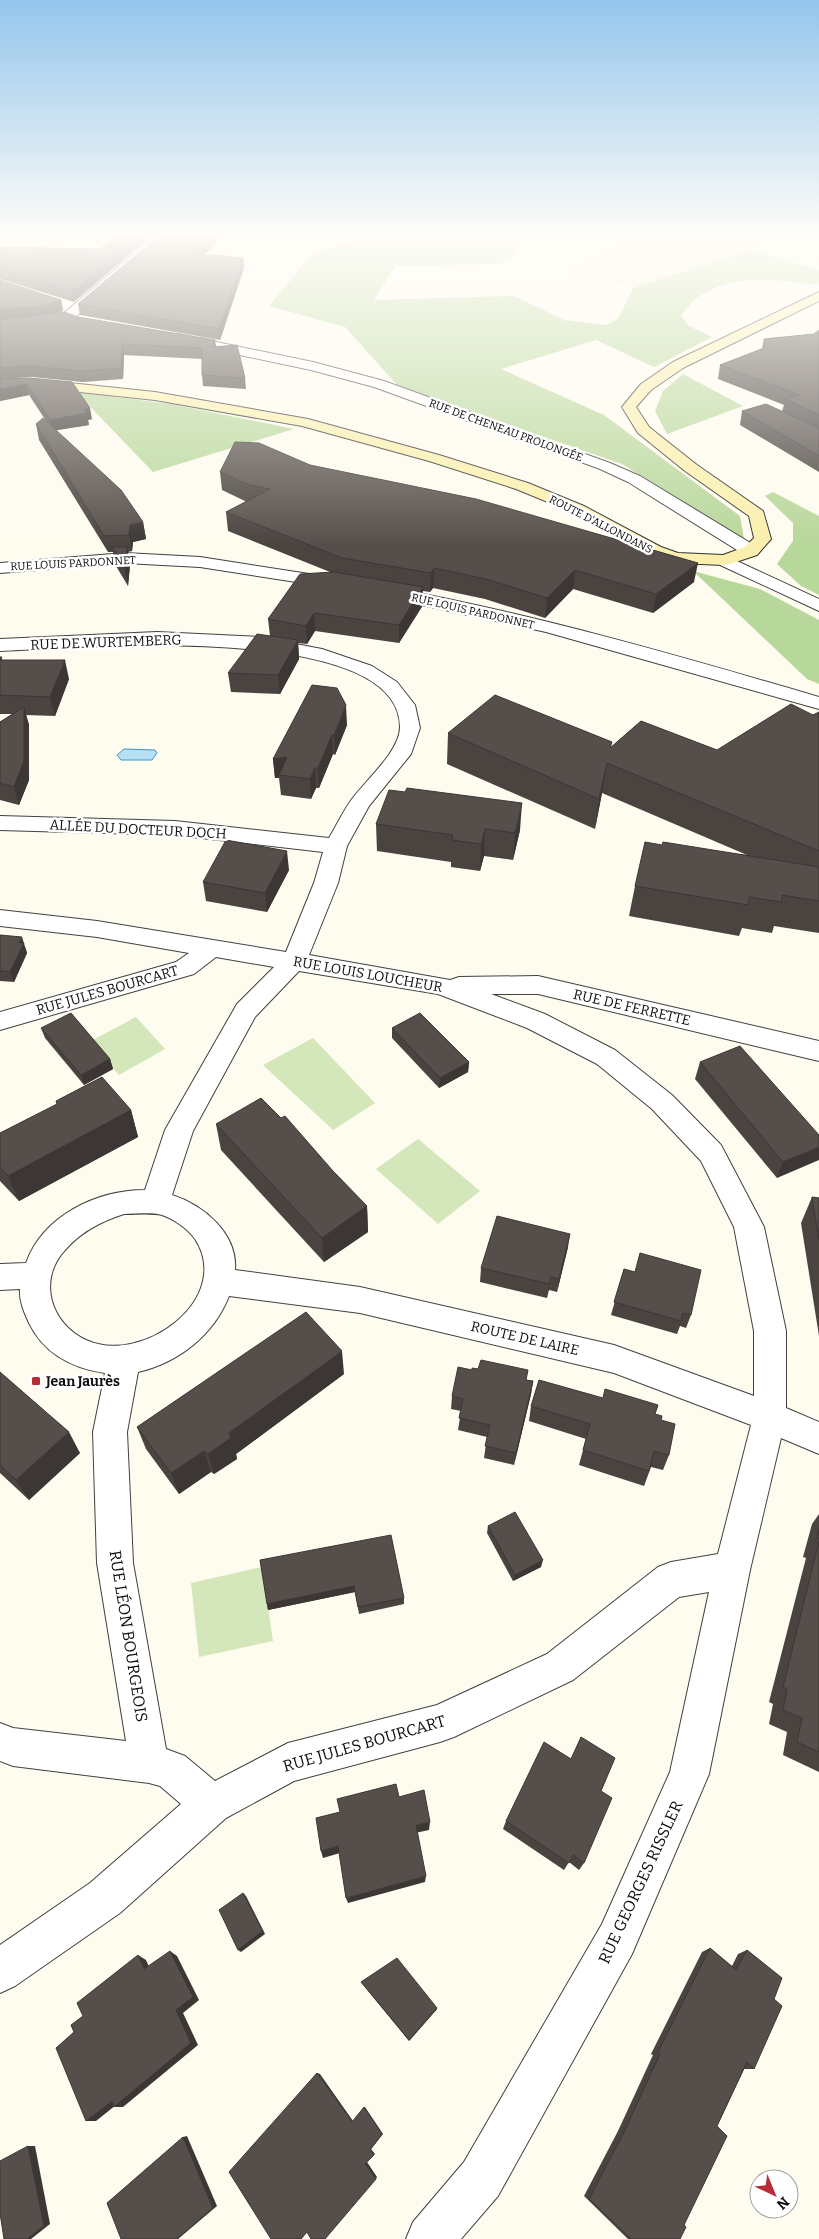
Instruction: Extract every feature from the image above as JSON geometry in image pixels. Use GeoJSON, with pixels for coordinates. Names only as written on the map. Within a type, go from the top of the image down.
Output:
{"type":"FeatureCollection","features":[{"type":"Feature","properties":{"kind":"main road"},"geometry":{"type":"LineString","coordinates":[[734,337],[678,365],[646,387],[629,407],[643,430],[691,468],[757,514],[763,539],[751,551]]}},
{"type":"Feature","properties":{"kind":"main road","name":"ROUTE D'ALLONDANS"},"geometry":{"type":"LineString","coordinates":[[0,384],[32,383],[155,396],[302,422],[434,458],[522,486],[578,510],[655,551],[676,558],[724,560],[751,551]]}},
{"type":"Feature","properties":{"kind":"street","name":"RUE DE CHENEAU PROLONGÉE"},"geometry":{"type":"LineString","coordinates":[[170,337],[313,366],[378,384],[583,458],[634,479],[751,551]]}},
{"type":"Feature","properties":{"kind":"street","name":"RUE LOUIS PARDONNET"},"geometry":{"type":"LineString","coordinates":[[0,568],[125,558],[200,562],[355,586]]}},
{"type":"Feature","properties":{"kind":"street"},"geometry":{"type":"LineString","coordinates":[[724,560],[819,606]]}},
{"type":"Feature","properties":{"kind":"street","name":"RUE LOUIS PARDONNET"},"geometry":{"type":"LineString","coordinates":[[374,590],[441,601],[649,653],[819,703]]}},
{"type":"Feature","properties":{"kind":"street","name":"RUE DE WURTEMBERG"},"geometry":{"type":"LineString","coordinates":[[0,645],[158,638],[259,643],[315,653],[365,670],[390,686],[405,706],[410,728],[401,754],[360,803],[336,846],[326,883],[294,961],[246,1011],[179,1130],[155,1202]]}},
{"type":"Feature","properties":{"kind":"street","name":"ALLÉE DU DOCTEUR DOCH"},"geometry":{"type":"LineString","coordinates":[[0,823],[175,828],[336,846]]}},
{"type":"Feature","properties":{"kind":"street","name":"RUE LOUIS LOUCHEUR"},"geometry":{"type":"LineString","coordinates":[[0,918],[96,929],[442,986],[536,1021],[606,1057],[662,1102],[711,1154],[750,1227],[770,1331],[770,1417]]}},
{"type":"Feature","properties":{"kind":"street","name":"RUE JULES BOURCART"},"geometry":{"type":"LineString","coordinates":[[0,1022],[185,968],[210,949]]}},
{"type":"Feature","properties":{"kind":"street","name":"RUE DE FERRETTE"},"geometry":{"type":"LineString","coordinates":[[442,986],[538,985],[819,1051]]}},
{"type":"Feature","properties":{"kind":"street"},"geometry":{"type":"LineString","coordinates":[[124,1202],[155,1202],[178,1208],[198,1220],[212,1237],[220,1258],[219,1281],[212,1303],[197,1324],[176,1341],[151,1353],[124,1359],[92,1357],[64,1346],[45,1327],[35,1303],[36,1276],[48,1250],[68,1228],[94,1211],[124,1202]]}},
{"type":"Feature","properties":{"kind":"street"},"geometry":{"type":"LineString","coordinates":[[0,1277],[36,1276]]}},
{"type":"Feature","properties":{"kind":"street","name":"ROUTE DE LAIRE"},"geometry":{"type":"LineString","coordinates":[[219,1281],[360,1300],[614,1359],[770,1417],[819,1438]]}},
{"type":"Feature","properties":{"kind":"street","name":"RUE LÉON BOURGEOIS"},"geometry":{"type":"LineString","coordinates":[[124,1359],[110,1432],[115,1563],[149,1763]]}},
{"type":"Feature","properties":{"kind":"street"},"geometry":{"type":"LineString","coordinates":[[732,1570],[770,1417]]}},
{"type":"Feature","properties":{"kind":"street","name":"RUE JULES BOURCART"},"geometry":{"type":"LineString","coordinates":[[212,1804],[288,1763],[440,1723],[560,1668],[671,1580],[732,1570]]}},
{"type":"Feature","properties":{"kind":"street","name":"RUE GEORGES RISSLER"},"geometry":{"type":"LineString","coordinates":[[430,2239],[481,2179],[617,1939],[689,1774],[732,1570]]}},
{"type":"Feature","properties":{"kind":"street"},"geometry":{"type":"LineString","coordinates":[[0,1742],[13,1747],[149,1763],[170,1770],[212,1804],[105,1898],[0,1971]]}},
{"type":"Feature","properties":{"kind":"green space"},"geometry":{"type":"Polygon","coordinates":[[[354,337],[711,337],[654,367],[596,340],[501,369],[604,415],[740,516],[744,539],[622,464],[398,386],[354,337]]]}},
{"type":"Feature","properties":{"kind":"green space"},"geometry":{"type":"Polygon","coordinates":[[[683,374],[743,406],[667,434],[655,411],[663,391],[683,374]]]}},
{"type":"Feature","properties":{"kind":"green space"},"geometry":{"type":"Polygon","coordinates":[[[76,392],[171,404],[294,429],[153,472],[76,392]]]}},
{"type":"Feature","properties":{"kind":"green space"},"geometry":{"type":"Polygon","coordinates":[[[773,492],[819,516],[819,595],[801,586],[777,564],[793,541],[793,523],[765,496],[773,492]]]}},
{"type":"Feature","properties":{"kind":"green space"},"geometry":{"type":"Polygon","coordinates":[[[693,571],[760,589],[819,620],[819,684],[807,679],[693,571]]]}},
{"type":"Feature","properties":{"kind":"green space"},"geometry":{"type":"Polygon","coordinates":[[[136,1017],[165,1049],[119,1075],[89,1042],[136,1017]]]}},
{"type":"Feature","properties":{"kind":"green space"},"geometry":{"type":"Polygon","coordinates":[[[313,1038],[375,1103],[333,1130],[263,1065],[313,1038]]]}},
{"type":"Feature","properties":{"kind":"green space"},"geometry":{"type":"Polygon","coordinates":[[[418,1139],[480,1191],[438,1224],[376,1169],[418,1139]]]}},
{"type":"Feature","properties":{"kind":"green space"},"geometry":{"type":"Polygon","coordinates":[[[262,1567],[273,1641],[199,1657],[191,1583],[262,1567]]]}},
{"type":"Feature","properties":{"kind":"water"},"geometry":{"type":"Polygon","coordinates":[[[124,749],[155,750],[157,753],[152,760],[121,760],[117,755],[124,749]]]}},
{"type":"Feature","properties":{"kind":"building"},"geometry":{"type":"Polygon","coordinates":[[[0,337],[200,337],[215,340],[213,347],[237,345],[245,378],[202,375],[202,348],[122,344],[121,368],[81,371],[30,366],[0,368],[0,337]]]}},
{"type":"Feature","properties":{"kind":"building"},"geometry":{"type":"Polygon","coordinates":[[[819,337],[819,415],[785,399],[799,395],[720,365],[764,348],[764,339],[819,337]]]}},
{"type":"Feature","properties":{"kind":"building"},"geometry":{"type":"Polygon","coordinates":[[[29,378],[72,382],[90,408],[84,409],[87,413],[50,420],[27,384],[0,389],[0,379],[29,378]]]}},
{"type":"Feature","properties":{"kind":"building"},"geometry":{"type":"Polygon","coordinates":[[[766,404],[819,428],[819,456],[742,411],[766,404]]]}},
{"type":"Feature","properties":{"kind":"building"},"geometry":{"type":"Polygon","coordinates":[[[43,418],[121,490],[143,522],[130,525],[129,535],[104,536],[36,424],[43,418]]]}},
{"type":"Feature","properties":{"kind":"building"},"geometry":{"type":"Polygon","coordinates":[[[235,442],[259,443],[310,465],[476,499],[698,563],[656,594],[575,570],[547,598],[486,579],[434,568],[431,573],[342,558],[226,512],[270,489],[249,485],[220,472],[235,442]]]}},
{"type":"Feature","properties":{"kind":"building"},"geometry":{"type":"Polygon","coordinates":[[[112,547],[127,547],[125,568],[112,547]]]}},
{"type":"Feature","properties":{"kind":"building"},"geometry":{"type":"Polygon","coordinates":[[[334,572],[423,587],[399,625],[314,613],[306,626],[268,619],[300,574],[334,572]]]}},
{"type":"Feature","properties":{"kind":"building"},"geometry":{"type":"Polygon","coordinates":[[[257,634],[298,640],[278,675],[228,673],[257,634]]]}},
{"type":"Feature","properties":{"kind":"building"},"geometry":{"type":"Polygon","coordinates":[[[0,660],[65,660],[50,697],[0,695],[0,660]]]}},
{"type":"Feature","properties":{"kind":"building"},"geometry":{"type":"Polygon","coordinates":[[[312,685],[337,688],[346,705],[318,768],[315,768],[310,779],[279,775],[287,757],[273,759],[312,685]]]}},
{"type":"Feature","properties":{"kind":"building"},"geometry":{"type":"Polygon","coordinates":[[[495,695],[612,742],[610,748],[641,721],[717,750],[791,704],[813,715],[819,712],[819,851],[607,763],[599,799],[448,733],[495,695]]]}},
{"type":"Feature","properties":{"kind":"building"},"geometry":{"type":"Polygon","coordinates":[[[24,707],[24,761],[14,787],[0,783],[0,722],[24,707]]]}},
{"type":"Feature","properties":{"kind":"building"},"geometry":{"type":"Polygon","coordinates":[[[407,788],[522,803],[515,833],[485,829],[481,844],[452,840],[453,835],[376,824],[389,790],[405,792],[407,788]]]}},
{"type":"Feature","properties":{"kind":"building"},"geometry":{"type":"Polygon","coordinates":[[[226,840],[287,851],[265,893],[203,882],[226,840]]]}},
{"type":"Feature","properties":{"kind":"building"},"geometry":{"type":"Polygon","coordinates":[[[645,842],[662,845],[663,842],[819,867],[819,901],[782,895],[782,902],[749,897],[748,905],[635,886],[645,842]]]}},
{"type":"Feature","properties":{"kind":"building"},"geometry":{"type":"Polygon","coordinates":[[[0,935],[22,937],[19,943],[24,943],[10,972],[0,971],[0,935]]]}},
{"type":"Feature","properties":{"kind":"building"},"geometry":{"type":"Polygon","coordinates":[[[71,1013],[110,1059],[81,1075],[41,1028],[71,1013]]]}},
{"type":"Feature","properties":{"kind":"building"},"geometry":{"type":"Polygon","coordinates":[[[420,1013],[469,1062],[440,1078],[392,1028],[420,1013]]]}},
{"type":"Feature","properties":{"kind":"building"},"geometry":{"type":"Polygon","coordinates":[[[740,1046],[819,1135],[819,1147],[783,1162],[700,1062],[740,1046]]]}},
{"type":"Feature","properties":{"kind":"building"},"geometry":{"type":"Polygon","coordinates":[[[102,1077],[131,1110],[8,1176],[0,1167],[0,1133],[57,1104],[56,1101],[102,1077]]]}},
{"type":"Feature","properties":{"kind":"building"},"geometry":{"type":"Polygon","coordinates":[[[261,1098],[281,1118],[285,1116],[333,1171],[367,1206],[322,1238],[216,1124],[261,1098]]]}},
{"type":"Feature","properties":{"kind":"building"},"geometry":{"type":"Polygon","coordinates":[[[812,1197],[819,1198],[819,1240],[812,1197]]]}},
{"type":"Feature","properties":{"kind":"building"},"geometry":{"type":"Polygon","coordinates":[[[497,1216],[570,1234],[559,1279],[551,1277],[549,1284],[481,1268],[497,1216]]]}},
{"type":"Feature","properties":{"kind":"building"},"geometry":{"type":"Polygon","coordinates":[[[640,1253],[701,1270],[691,1315],[683,1313],[681,1321],[614,1302],[624,1269],[635,1272],[640,1253]]]}},
{"type":"Feature","properties":{"kind":"building"},"geometry":{"type":"Polygon","coordinates":[[[306,1312],[342,1351],[229,1433],[231,1438],[208,1454],[204,1451],[171,1473],[137,1427],[306,1312]]]}},
{"type":"Feature","properties":{"kind":"building"},"geometry":{"type":"Polygon","coordinates":[[[481,1360],[528,1370],[526,1380],[533,1381],[516,1453],[485,1446],[490,1425],[459,1418],[463,1399],[452,1396],[458,1367],[472,1370],[472,1368],[478,1369],[481,1360]]]}},
{"type":"Feature","properties":{"kind":"building"},"geometry":{"type":"Polygon","coordinates":[[[0,1372],[69,1432],[16,1480],[0,1465],[0,1372]]]}},
{"type":"Feature","properties":{"kind":"building"},"geometry":{"type":"Polygon","coordinates":[[[539,1380],[603,1398],[605,1389],[658,1405],[655,1414],[662,1416],[661,1420],[675,1424],[669,1455],[654,1451],[649,1471],[583,1450],[590,1424],[531,1406],[539,1380]]]}},
{"type":"Feature","properties":{"kind":"building"},"geometry":{"type":"Polygon","coordinates":[[[515,1512],[543,1560],[515,1575],[488,1526],[515,1512]]]}},
{"type":"Feature","properties":{"kind":"building"},"geometry":{"type":"Polygon","coordinates":[[[391,1535],[404,1598],[358,1607],[354,1586],[267,1604],[260,1560],[391,1535]]]}},
{"type":"Feature","properties":{"kind":"building"},"geometry":{"type":"Polygon","coordinates":[[[819,1541],[819,1752],[797,1742],[802,1718],[783,1710],[787,1689],[783,1687],[819,1541]]]}},
{"type":"Feature","properties":{"kind":"building"},"geometry":{"type":"Polygon","coordinates":[[[581,1737],[615,1758],[601,1791],[612,1798],[584,1863],[573,1855],[569,1863],[506,1821],[544,1742],[571,1759],[581,1737]]]}},
{"type":"Feature","properties":{"kind":"building"},"geometry":{"type":"Polygon","coordinates":[[[396,1784],[399,1797],[424,1790],[430,1822],[416,1825],[426,1876],[346,1898],[338,1846],[321,1851],[316,1818],[340,1812],[337,1799],[396,1784]]]}},
{"type":"Feature","properties":{"kind":"building"},"geometry":{"type":"Polygon","coordinates":[[[243,1893],[263,1931],[238,1950],[219,1910],[243,1893]]]}},
{"type":"Feature","properties":{"kind":"building"},"geometry":{"type":"Polygon","coordinates":[[[710,1948],[736,1970],[747,1950],[782,1978],[774,1999],[782,2006],[754,2069],[747,2062],[717,2126],[727,2136],[684,2225],[686,2227],[680,2239],[631,2239],[589,2199],[624,2132],[660,2054],[658,2052],[710,1948]]]}},
{"type":"Feature","properties":{"kind":"building"},"geometry":{"type":"Polygon","coordinates":[[[170,1951],[193,1997],[176,2010],[191,2043],[114,2107],[112,2101],[86,2121],[56,2048],[74,2032],[71,2025],[83,2016],[77,2003],[138,1955],[144,1969],[170,1951]]]}},
{"type":"Feature","properties":{"kind":"building"},"geometry":{"type":"Polygon","coordinates":[[[397,1958],[437,2008],[409,2040],[361,1982],[397,1958]]]}},
{"type":"Feature","properties":{"kind":"building"},"geometry":{"type":"Polygon","coordinates":[[[317,2073],[352,2122],[364,2107],[382,2134],[370,2150],[374,2155],[365,2164],[376,2179],[325,2239],[311,2239],[307,2232],[301,2239],[271,2239],[229,2172],[317,2073]]]}},
{"type":"Feature","properties":{"kind":"building"},"geometry":{"type":"Polygon","coordinates":[[[183,2137],[213,2208],[177,2239],[121,2239],[107,2203],[183,2137]]]}},
{"type":"Feature","properties":{"kind":"building"},"geometry":{"type":"Polygon","coordinates":[[[28,2146],[44,2226],[27,2239],[4,2239],[0,2213],[0,2161],[28,2146]]]}},
{"type":"Feature","properties":{"kind":"place","name":"Jean Jaurès"},"geometry":{"type":"Point","coordinates":[36,1381]}}]}
